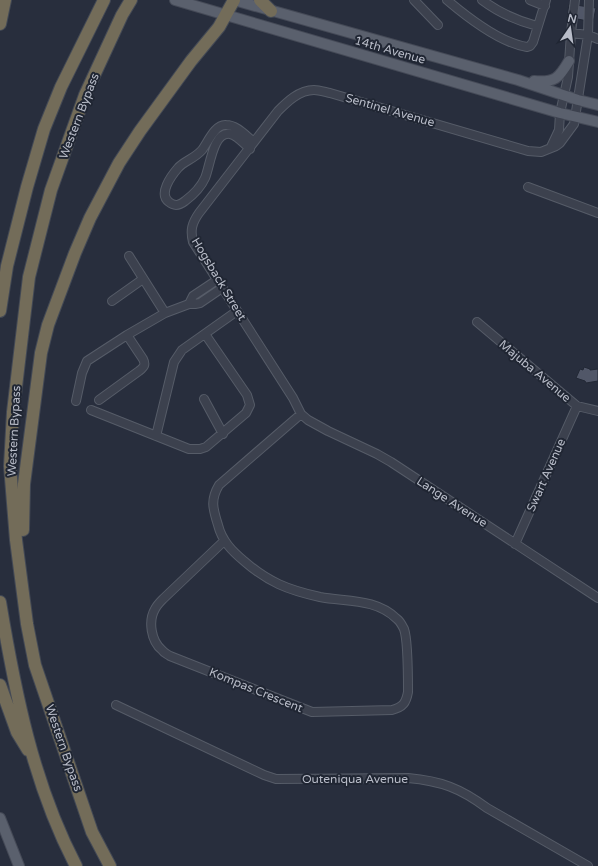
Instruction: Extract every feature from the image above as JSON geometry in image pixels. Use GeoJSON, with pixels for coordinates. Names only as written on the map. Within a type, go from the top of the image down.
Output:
{"type":"FeatureCollection","features":[{"type":"Feature","properties":{"kind":"highway"},"geometry":{"type":"LineString","coordinates":[[0,24],[5,0]]}},
{"type":"Feature","properties":{"kind":"highway","name":"Western Bypass"},"geometry":{"type":"LineString","coordinates":[[110,866],[92,832],[35,665],[27,624],[16,540],[10,466],[13,412],[28,277],[51,190],[85,95],[122,15],[131,0]]}},
{"type":"Feature","properties":{"kind":"highway"},"geometry":{"type":"LineString","coordinates":[[64,751],[39,644],[24,552],[22,516],[24,484],[41,354],[48,325],[75,252],[90,218],[119,163],[144,125],[191,61],[219,27],[234,0]]}},
{"type":"Feature","properties":{"kind":"highway"},"geometry":{"type":"LineString","coordinates":[[260,0],[271,10]]}},
{"type":"Feature","properties":{"kind":"highway"},"geometry":{"type":"LineString","coordinates":[[0,311],[7,266],[27,187],[44,129],[61,86],[102,3]]}},
{"type":"Feature","properties":{"kind":"highway"},"geometry":{"type":"LineString","coordinates":[[0,602],[16,688],[33,758],[59,833],[76,866]]}},
{"type":"Feature","properties":{"kind":"highway"},"geometry":{"type":"LineString","coordinates":[[0,684],[16,732],[33,758]]}},
{"type":"Feature","properties":{"kind":"main road","name":"14th Avenue"},"geometry":{"type":"LineString","coordinates":[[175,0],[576,118],[598,122]]}},
{"type":"Feature","properties":{"kind":"main road","name":"14th Avenue"},"geometry":{"type":"LineString","coordinates":[[234,0],[518,80],[598,105]]}},
{"type":"Feature","properties":{"kind":"main road"},"geometry":{"type":"LineString","coordinates":[[518,80],[545,82],[552,81],[562,74],[569,60]]}},
{"type":"Feature","properties":{"kind":"main road"},"geometry":{"type":"LineString","coordinates":[[0,818],[18,866]]}},
{"type":"Feature","properties":{"kind":"street"},"geometry":{"type":"LineString","coordinates":[[414,0],[438,24]]}},
{"type":"Feature","properties":{"kind":"street"},"geometry":{"type":"LineString","coordinates":[[447,0],[461,12],[486,29],[501,38],[521,46],[530,46],[533,42],[545,3],[530,0]]}},
{"type":"Feature","properties":{"kind":"street"},"geometry":{"type":"LineString","coordinates":[[482,0],[506,14],[537,26]]}},
{"type":"Feature","properties":{"kind":"street"},"geometry":{"type":"LineString","coordinates":[[551,148],[559,130],[563,95],[568,77],[575,0]]}},
{"type":"Feature","properties":{"kind":"street"},"geometry":{"type":"LineString","coordinates":[[551,148],[560,143],[574,124],[576,118],[588,35],[589,0]]}},
{"type":"Feature","properties":{"kind":"street"},"geometry":{"type":"LineString","coordinates":[[571,33],[588,35],[598,39]]}},
{"type":"Feature","properties":{"kind":"street","name":"Sentinel Avenue"},"geometry":{"type":"LineString","coordinates":[[252,145],[278,111],[289,100],[305,92],[313,90],[330,93],[528,151],[540,152],[551,148]]}},
{"type":"Feature","properties":{"kind":"street"},"geometry":{"type":"LineString","coordinates":[[226,124],[240,130],[252,145],[230,134],[220,137],[214,148],[202,184],[181,204],[174,205],[168,202],[164,194],[165,188],[178,168],[197,156],[221,125],[226,124]]}},
{"type":"Feature","properties":{"kind":"street","name":"Hogsback Street"},"geometry":{"type":"LineString","coordinates":[[252,145],[199,213],[192,226],[194,242],[293,398],[301,414]]}},
{"type":"Feature","properties":{"kind":"street"},"geometry":{"type":"LineString","coordinates":[[528,187],[598,213]]}},
{"type":"Feature","properties":{"kind":"street"},"geometry":{"type":"LineString","coordinates":[[129,256],[165,312]]}},
{"type":"Feature","properties":{"kind":"street"},"geometry":{"type":"LineString","coordinates":[[112,301],[143,278]]}},
{"type":"Feature","properties":{"kind":"street"},"geometry":{"type":"LineString","coordinates":[[189,304],[193,296],[217,280]]}},
{"type":"Feature","properties":{"kind":"street"},"geometry":{"type":"LineString","coordinates":[[76,401],[82,373],[87,361],[165,312],[189,304],[200,303],[222,288]]}},
{"type":"Feature","properties":{"kind":"street"},"geometry":{"type":"LineString","coordinates":[[156,436],[176,357],[182,350],[237,311]]}},
{"type":"Feature","properties":{"kind":"street","name":"Majuba Avenue"},"geometry":{"type":"LineString","coordinates":[[477,322],[577,406],[598,411]]}},
{"type":"Feature","properties":{"kind":"street"},"geometry":{"type":"LineString","coordinates":[[91,410],[190,449],[206,447],[246,413],[250,405],[248,395],[205,334]]}},
{"type":"Feature","properties":{"kind":"street"},"geometry":{"type":"LineString","coordinates":[[99,400],[144,366],[145,363],[143,359],[127,335]]}},
{"type":"Feature","properties":{"kind":"street"},"geometry":{"type":"LineString","coordinates":[[204,399],[223,434]]}},
{"type":"Feature","properties":{"kind":"street","name":"Swart Avenue"},"geometry":{"type":"LineString","coordinates":[[515,544],[577,406]]}},
{"type":"Feature","properties":{"kind":"street","name":"Kompas Crescent"},"geometry":{"type":"LineString","coordinates":[[224,541],[163,599],[155,609],[151,619],[151,628],[153,636],[161,650],[170,656],[312,712],[392,710],[400,708],[404,705],[407,700],[408,692],[406,643],[404,630],[397,619],[383,609],[367,603],[321,597],[302,593],[275,584],[256,571],[236,554],[224,541],[219,530],[212,501],[219,485],[301,414]]}},
{"type":"Feature","properties":{"kind":"street","name":"Lange Avenue"},"geometry":{"type":"LineString","coordinates":[[301,414],[318,426],[377,454],[452,501],[598,598]]}},
{"type":"Feature","properties":{"kind":"street","name":"Outeniqua Avenue"},"geometry":{"type":"LineString","coordinates":[[116,705],[264,775],[276,779],[301,781],[408,778],[429,780],[444,784],[472,798],[588,866]]}},
{"type":"Feature","properties":{"kind":"building"},"geometry":{"type":"Polygon","coordinates":[[[569,4],[596,8],[593,22],[567,17],[569,4]]]}},
{"type":"Feature","properties":{"kind":"building"},"geometry":{"type":"Polygon","coordinates":[[[584,367],[590,370],[598,369],[598,381],[586,383],[585,381],[576,378],[580,369],[583,370],[584,367]]]}}]}
